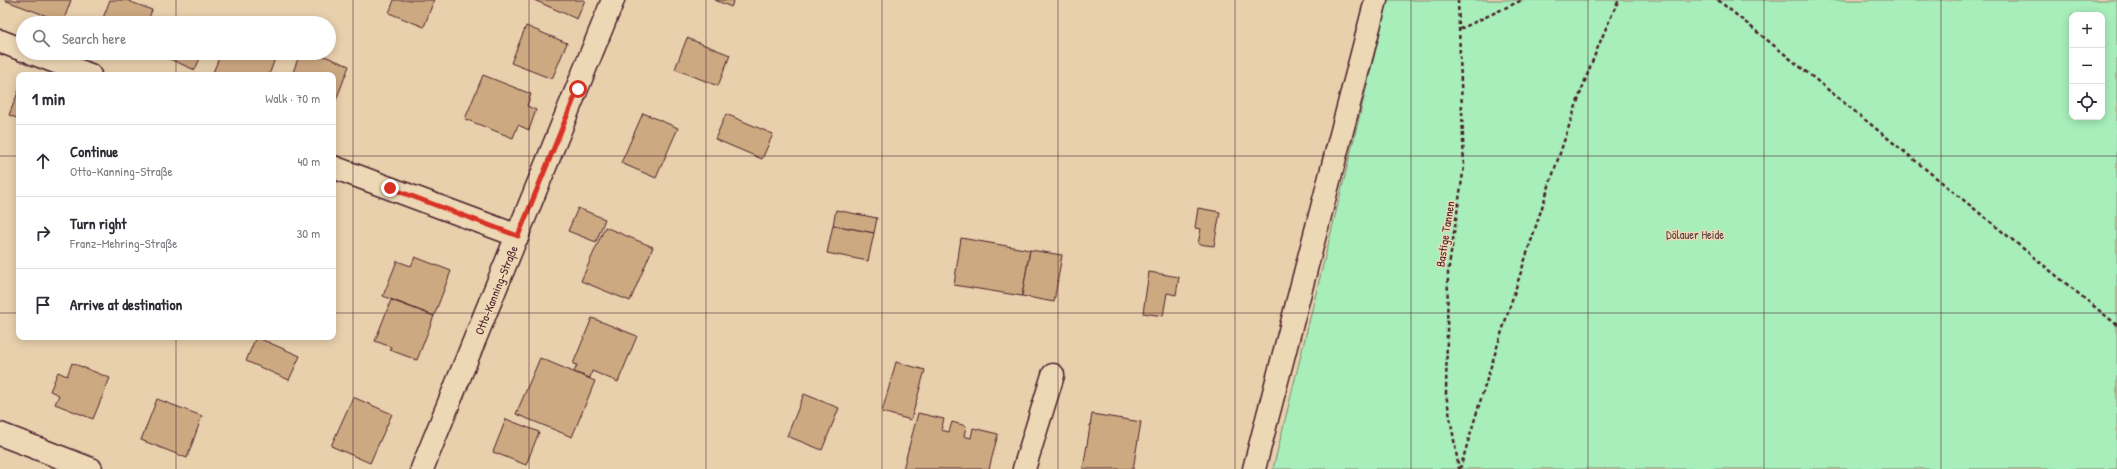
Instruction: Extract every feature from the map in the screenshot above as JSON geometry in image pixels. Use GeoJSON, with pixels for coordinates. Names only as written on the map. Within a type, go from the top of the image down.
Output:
{"type":"FeatureCollection","features":[{"type":"Feature","properties":{"kind":"street","name":"Otto-Kanning-Straße"},"geometry":{"type":"LineString","coordinates":[[422,469],[613,0]]}},
{"type":"Feature","properties":{"kind":"street"},"geometry":{"type":"LineString","coordinates":[[1254,469],[1376,0]]}},
{"type":"Feature","properties":{"kind":"street"},"geometry":{"type":"LineString","coordinates":[[0,41],[16,47]]}},
{"type":"Feature","properties":{"kind":"street"},"geometry":{"type":"LineString","coordinates":[[50,60],[82,72]]}},
{"type":"Feature","properties":{"kind":"street"},"geometry":{"type":"LineString","coordinates":[[336,167],[518,236]]}},
{"type":"Feature","properties":{"kind":"street"},"geometry":{"type":"LineString","coordinates":[[1024,469],[1052,375]]}},
{"type":"Feature","properties":{"kind":"street"},"geometry":{"type":"LineString","coordinates":[[0,434],[91,469]]}},
{"type":"Feature","properties":{"kind":"path","name":"Bastige Tannen"},"geometry":{"type":"LineString","coordinates":[[1458,0],[1464,166],[1448,273],[1446,394],[1460,469]]}},
{"type":"Feature","properties":{"kind":"path"},"geometry":{"type":"LineString","coordinates":[[1460,29],[1522,0]]}},
{"type":"Feature","properties":{"kind":"path"},"geometry":{"type":"LineString","coordinates":[[1460,469],[1493,356],[1562,146],[1601,36],[1619,0]]}},
{"type":"Feature","properties":{"kind":"path"},"geometry":{"type":"LineString","coordinates":[[1718,0],[2117,325]]}},
{"type":"Feature","properties":{"kind":"green space","name":"Dölauer Heide"},"geometry":{"type":"Polygon","coordinates":[[[1388,0],[2117,0],[2117,469],[1273,469],[1388,0]]]}},
{"type":"Feature","properties":{"kind":"building"},"geometry":{"type":"Polygon","coordinates":[[[4,0],[71,0],[65,16],[47,16],[4,0]]]}},
{"type":"Feature","properties":{"kind":"building"},"geometry":{"type":"Polygon","coordinates":[[[110,0],[126,0],[152,10],[150,16],[104,16],[110,0]]]}},
{"type":"Feature","properties":{"kind":"building"},"geometry":{"type":"Polygon","coordinates":[[[394,0],[434,0],[424,27],[389,13],[394,0]]]}},
{"type":"Feature","properties":{"kind":"building"},"geometry":{"type":"Polygon","coordinates":[[[534,0],[585,0],[577,19],[534,0]]]}},
{"type":"Feature","properties":{"kind":"building"},"geometry":{"type":"Polygon","coordinates":[[[715,0],[734,0],[731,7],[715,0]]]}},
{"type":"Feature","properties":{"kind":"building"},"geometry":{"type":"Polygon","coordinates":[[[526,26],[567,43],[552,79],[511,63],[526,26]]]}},
{"type":"Feature","properties":{"kind":"building"},"geometry":{"type":"Polygon","coordinates":[[[687,38],[730,55],[718,86],[675,69],[687,38]]]}},
{"type":"Feature","properties":{"kind":"building"},"geometry":{"type":"Polygon","coordinates":[[[172,60],[199,60],[195,70],[172,60]]]}},
{"type":"Feature","properties":{"kind":"building"},"geometry":{"type":"Polygon","coordinates":[[[218,60],[274,60],[270,72],[213,72],[218,60]]]}},
{"type":"Feature","properties":{"kind":"building"},"geometry":{"type":"Polygon","coordinates":[[[297,60],[334,60],[349,66],[336,100],[336,72],[293,72],[297,60]]]}},
{"type":"Feature","properties":{"kind":"building"},"geometry":{"type":"Polygon","coordinates":[[[483,75],[531,94],[527,106],[536,110],[529,130],[518,125],[513,138],[465,119],[483,75]]]}},
{"type":"Feature","properties":{"kind":"building"},"geometry":{"type":"Polygon","coordinates":[[[16,98],[16,118],[9,115],[16,98]]]}},
{"type":"Feature","properties":{"kind":"building"},"geometry":{"type":"Polygon","coordinates":[[[643,113],[678,128],[656,178],[621,163],[643,113]]]}},
{"type":"Feature","properties":{"kind":"building"},"geometry":{"type":"Polygon","coordinates":[[[726,114],[773,134],[762,159],[715,139],[726,114]]]}},
{"type":"Feature","properties":{"kind":"building"},"geometry":{"type":"Polygon","coordinates":[[[578,208],[605,219],[596,242],[568,231],[578,208]]]}},
{"type":"Feature","properties":{"kind":"building"},"geometry":{"type":"Polygon","coordinates":[[[1198,208],[1220,212],[1214,246],[1198,244],[1201,229],[1195,228],[1198,208]]]}},
{"type":"Feature","properties":{"kind":"building"},"geometry":{"type":"Polygon","coordinates":[[[836,210],[877,218],[874,233],[833,225],[836,210]]]}},
{"type":"Feature","properties":{"kind":"building"},"geometry":{"type":"Polygon","coordinates":[[[833,225],[874,233],[868,261],[827,253],[833,225]]]}},
{"type":"Feature","properties":{"kind":"building"},"geometry":{"type":"Polygon","coordinates":[[[605,227],[653,247],[630,301],[581,281],[605,227]]]}},
{"type":"Feature","properties":{"kind":"building"},"geometry":{"type":"Polygon","coordinates":[[[961,238],[1030,250],[1022,296],[954,285],[961,238]]]}},
{"type":"Feature","properties":{"kind":"building"},"geometry":{"type":"Polygon","coordinates":[[[1030,250],[1062,255],[1054,302],[1022,296],[1030,250]]]}},
{"type":"Feature","properties":{"kind":"building"},"geometry":{"type":"Polygon","coordinates":[[[415,257],[451,271],[434,316],[383,296],[397,261],[411,266],[415,257]]]}},
{"type":"Feature","properties":{"kind":"building"},"geometry":{"type":"Polygon","coordinates":[[[1149,272],[1179,277],[1176,295],[1167,293],[1163,316],[1143,313],[1149,272]]]}},
{"type":"Feature","properties":{"kind":"building"},"geometry":{"type":"Polygon","coordinates":[[[391,300],[434,316],[417,360],[390,350],[391,347],[375,341],[391,300]]]}},
{"type":"Feature","properties":{"kind":"building"},"geometry":{"type":"Polygon","coordinates":[[[592,318],[637,336],[618,382],[592,371],[590,378],[574,372],[577,365],[573,364],[592,318]]]}},
{"type":"Feature","properties":{"kind":"building"},"geometry":{"type":"Polygon","coordinates":[[[255,340],[263,340],[300,356],[289,380],[246,361],[255,340]]]}},
{"type":"Feature","properties":{"kind":"building"},"geometry":{"type":"Polygon","coordinates":[[[540,358],[595,381],[572,437],[516,414],[540,358]]]}},
{"type":"Feature","properties":{"kind":"building"},"geometry":{"type":"Polygon","coordinates":[[[896,362],[925,370],[911,420],[882,412],[896,362]]]}},
{"type":"Feature","properties":{"kind":"building"},"geometry":{"type":"Polygon","coordinates":[[[72,363],[110,378],[93,419],[55,404],[59,395],[50,391],[58,372],[67,376],[72,363]]]}},
{"type":"Feature","properties":{"kind":"building"},"geometry":{"type":"Polygon","coordinates":[[[804,394],[839,408],[822,450],[787,436],[804,394]]]}},
{"type":"Feature","properties":{"kind":"building"},"geometry":{"type":"Polygon","coordinates":[[[353,397],[392,414],[370,463],[331,446],[353,397]]]}},
{"type":"Feature","properties":{"kind":"building"},"geometry":{"type":"Polygon","coordinates":[[[157,399],[202,416],[187,458],[141,440],[157,399]]]}},
{"type":"Feature","properties":{"kind":"building"},"geometry":{"type":"Polygon","coordinates":[[[918,413],[944,419],[941,430],[949,432],[952,422],[966,426],[964,436],[971,438],[973,428],[998,434],[989,469],[903,469],[918,413]]]}},
{"type":"Feature","properties":{"kind":"building"},"geometry":{"type":"Polygon","coordinates":[[[1092,414],[1141,422],[1133,469],[1083,469],[1092,414]]]}},
{"type":"Feature","properties":{"kind":"building"},"geometry":{"type":"Polygon","coordinates":[[[506,419],[539,432],[526,465],[493,452],[506,419]]]}},
{"type":"Feature","properties":{"kind":"route"},"geometry":{"type":"LineString","coordinates":[[390,188],[518,236],[578,89]]}}]}
